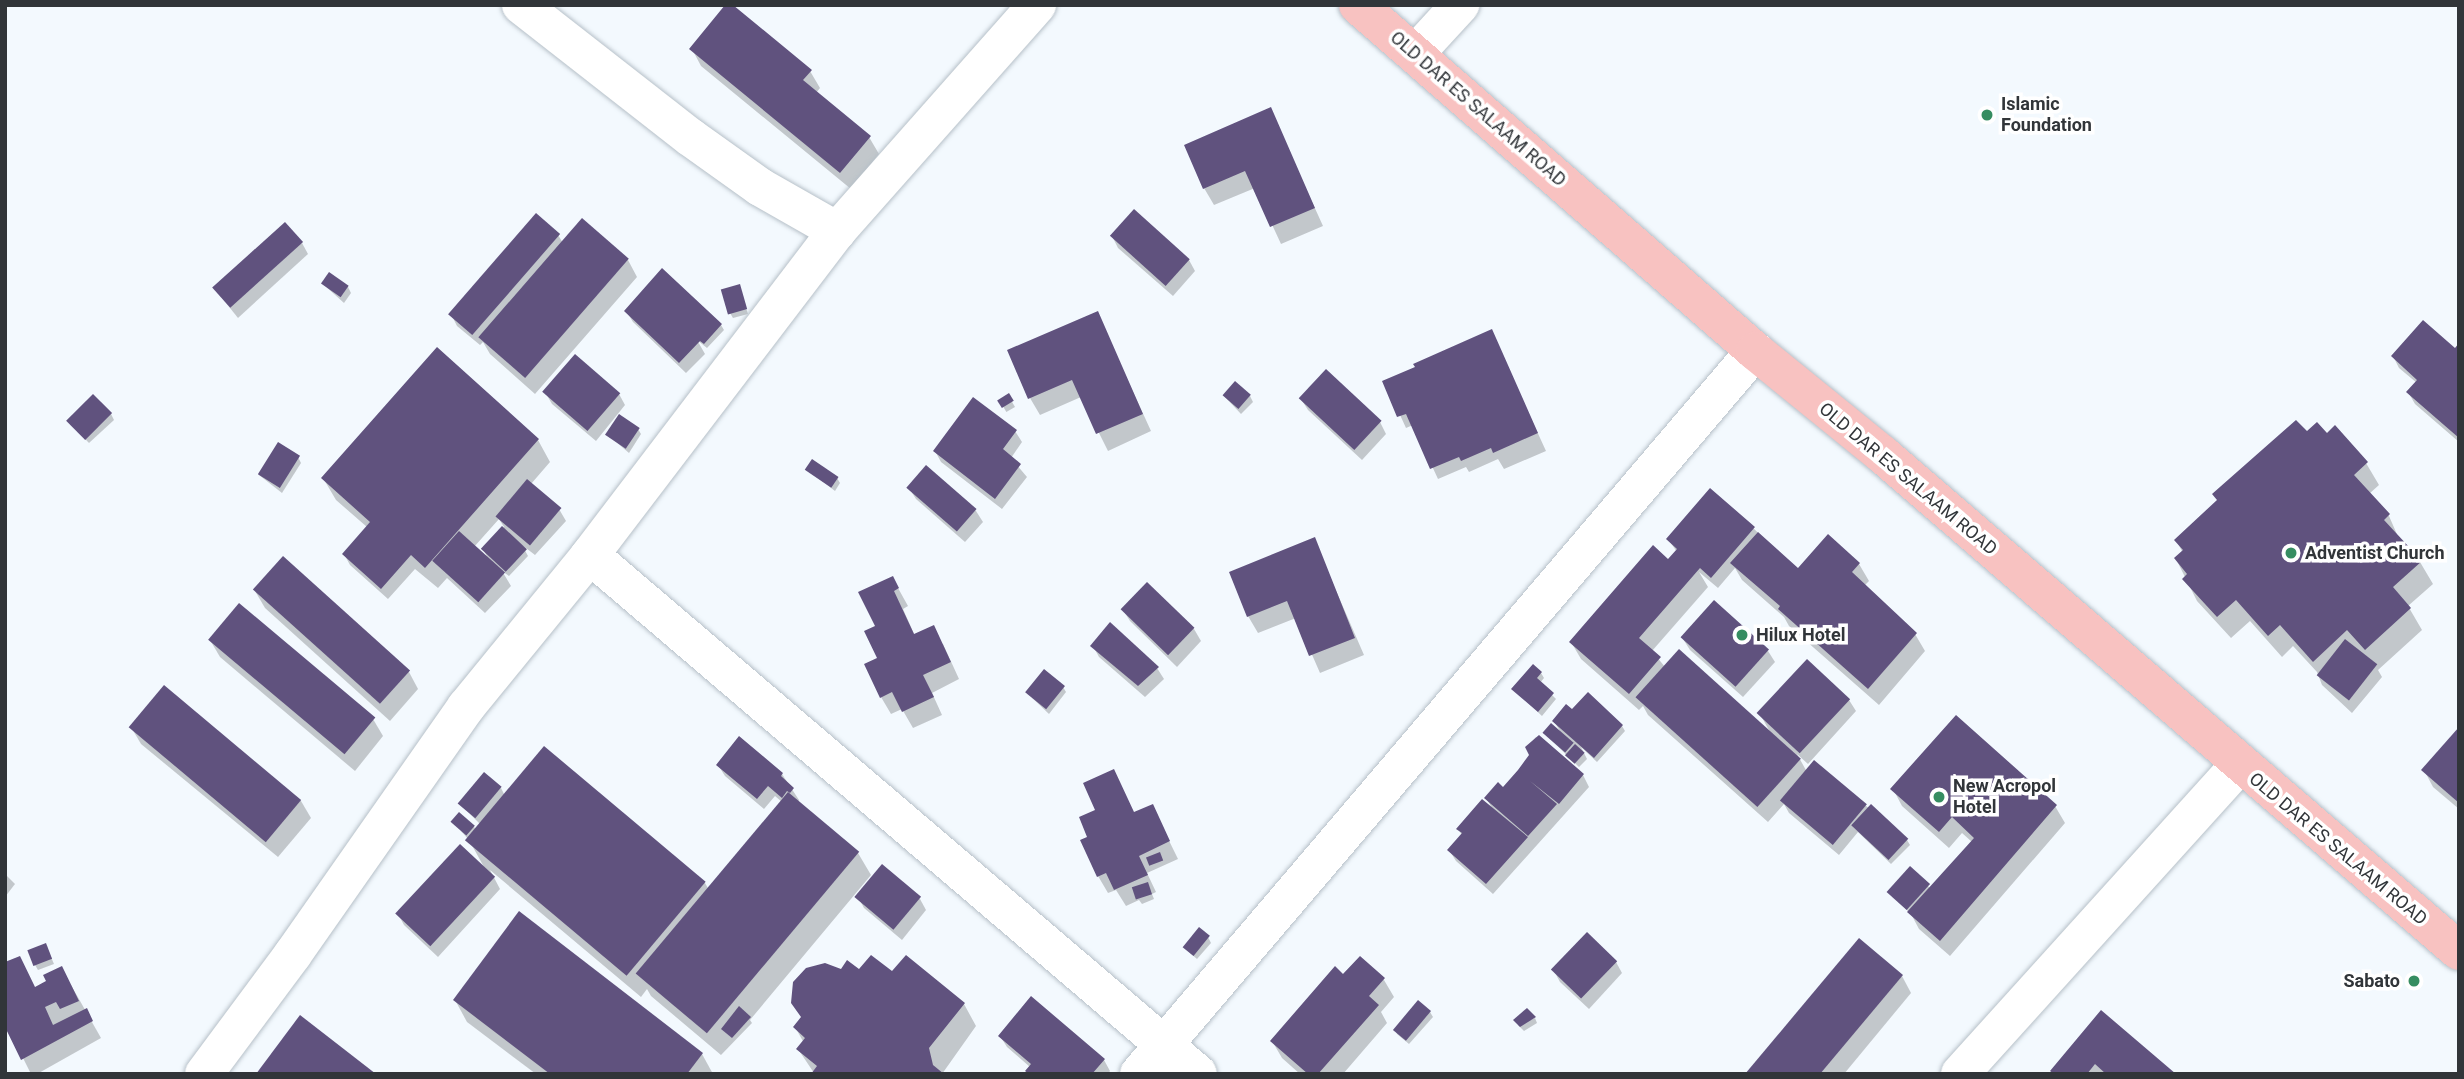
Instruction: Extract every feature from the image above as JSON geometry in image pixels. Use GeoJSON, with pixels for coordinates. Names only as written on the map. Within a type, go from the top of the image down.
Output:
{"type":"FeatureCollection","features":[{"type":"Feature","properties":{"kind":"main road","name":"OLD DAR ES SALAAM ROAD"},"geometry":{"type":"LineString","coordinates":[[1358,5],[1755,351],[1883,455],[2239,765],[2459,951]]}},
{"type":"Feature","properties":{"kind":"street"},"geometry":{"type":"LineString","coordinates":[[521,5],[690,137],[760,187],[837,231]]}},
{"type":"Feature","properties":{"kind":"street"},"geometry":{"type":"LineString","coordinates":[[204,1074],[293,954],[466,706],[590,555],[837,231],[1037,5]]}},
{"type":"Feature","properties":{"kind":"street"},"geometry":{"type":"LineString","coordinates":[[1415,54],[1460,5]]}},
{"type":"Feature","properties":{"kind":"street"},"geometry":{"type":"LineString","coordinates":[[1139,1074],[1755,351]]}},
{"type":"Feature","properties":{"kind":"street"},"geometry":{"type":"LineString","coordinates":[[590,555],[1198,1074]]}},
{"type":"Feature","properties":{"kind":"street"},"geometry":{"type":"LineString","coordinates":[[1960,1074],[2239,765]]}},
{"type":"Feature","properties":{"kind":"building"},"geometry":{"type":"Polygon","coordinates":[[[725,5],[733,5],[812,70],[803,80],[871,136],[840,173],[689,49],[725,5]]]}},
{"type":"Feature","properties":{"kind":"building"},"geometry":{"type":"Polygon","coordinates":[[[1271,107],[1315,208],[1270,227],[1245,171],[1203,189],[1184,145],[1271,107]]]}},
{"type":"Feature","properties":{"kind":"building"},"geometry":{"type":"Polygon","coordinates":[[[1134,209],[1190,259],[1166,286],[1110,236],[1134,209]]]}},
{"type":"Feature","properties":{"kind":"building"},"geometry":{"type":"Polygon","coordinates":[[[536,213],[560,234],[472,335],[448,314],[536,213]]]}},
{"type":"Feature","properties":{"kind":"building"},"geometry":{"type":"Polygon","coordinates":[[[582,218],[629,259],[525,378],[478,337],[582,218]]]}},
{"type":"Feature","properties":{"kind":"building"},"geometry":{"type":"Polygon","coordinates":[[[285,222],[303,242],[230,308],[212,288],[285,222]]]}},
{"type":"Feature","properties":{"kind":"building"},"geometry":{"type":"Polygon","coordinates":[[[662,268],[722,324],[704,344],[700,341],[679,363],[624,311],[662,268]]]}},
{"type":"Feature","properties":{"kind":"building"},"geometry":{"type":"Polygon","coordinates":[[[329,272],[349,286],[341,297],[321,283],[329,272]]]}},
{"type":"Feature","properties":{"kind":"building"},"geometry":{"type":"Polygon","coordinates":[[[740,284],[747,309],[728,315],[721,290],[740,284]]]}},
{"type":"Feature","properties":{"kind":"building"},"geometry":{"type":"Polygon","coordinates":[[[1098,311],[1143,414],[1096,434],[1072,380],[1028,399],[1007,350],[1098,311]]]}},
{"type":"Feature","properties":{"kind":"building"},"geometry":{"type":"Polygon","coordinates":[[[2423,320],[2455,348],[2459,343],[2459,438],[2406,392],[2417,380],[2391,356],[2423,320]]]}},
{"type":"Feature","properties":{"kind":"building"},"geometry":{"type":"Polygon","coordinates":[[[1492,329],[1538,433],[1493,453],[1491,448],[1461,461],[1459,457],[1430,469],[1406,414],[1397,417],[1382,381],[1415,367],[1413,364],[1492,329]]]}},
{"type":"Feature","properties":{"kind":"building"},"geometry":{"type":"Polygon","coordinates":[[[437,347],[539,439],[425,568],[411,555],[381,589],[342,554],[370,522],[321,478],[437,347]]]}},
{"type":"Feature","properties":{"kind":"building"},"geometry":{"type":"Polygon","coordinates":[[[575,354],[620,393],[587,431],[542,392],[575,354]]]}},
{"type":"Feature","properties":{"kind":"building"},"geometry":{"type":"Polygon","coordinates":[[[1326,369],[1382,421],[1354,450],[1299,398],[1326,369]]]}},
{"type":"Feature","properties":{"kind":"building"},"geometry":{"type":"Polygon","coordinates":[[[1235,381],[1251,395],[1238,409],[1223,395],[1235,381]]]}},
{"type":"Feature","properties":{"kind":"building"},"geometry":{"type":"Polygon","coordinates":[[[1009,393],[1014,401],[1002,408],[997,400],[1009,393]]]}},
{"type":"Feature","properties":{"kind":"building"},"geometry":{"type":"Polygon","coordinates":[[[93,394],[112,413],[85,440],[66,421],[93,394]]]}},
{"type":"Feature","properties":{"kind":"building"},"geometry":{"type":"Polygon","coordinates":[[[973,397],[1017,430],[1003,449],[1021,464],[995,499],[933,451],[973,397]]]}},
{"type":"Feature","properties":{"kind":"building"},"geometry":{"type":"Polygon","coordinates":[[[619,414],[640,428],[626,449],[605,435],[619,414]]]}},
{"type":"Feature","properties":{"kind":"building"},"geometry":{"type":"Polygon","coordinates":[[[2296,420],[2307,431],[2317,422],[2327,433],[2335,425],[2368,462],[2354,475],[2390,514],[2384,520],[2422,561],[2393,587],[2411,608],[2365,650],[2347,630],[2313,662],[2280,625],[2268,636],[2236,600],[2217,617],[2182,579],[2187,574],[2174,558],[2183,550],[2174,540],[2217,500],[2212,494],[2296,420]]]}},
{"type":"Feature","properties":{"kind":"building"},"geometry":{"type":"Polygon","coordinates":[[[278,442],[300,456],[280,488],[258,474],[278,442]]]}},
{"type":"Feature","properties":{"kind":"building"},"geometry":{"type":"Polygon","coordinates":[[[812,459],[839,477],[831,488],[805,470],[812,459]]]}},
{"type":"Feature","properties":{"kind":"building"},"geometry":{"type":"Polygon","coordinates":[[[926,465],[977,509],[957,532],[906,488],[926,465]]]}},
{"type":"Feature","properties":{"kind":"building"},"geometry":{"type":"Polygon","coordinates":[[[527,479],[561,508],[530,545],[496,517],[527,479]]]}},
{"type":"Feature","properties":{"kind":"building"},"geometry":{"type":"Polygon","coordinates":[[[1710,488],[1755,527],[1711,578],[1700,568],[1639,638],[1661,657],[1629,694],[1569,642],[1653,545],[1668,559],[1677,549],[1666,539],[1710,488]]]}},
{"type":"Feature","properties":{"kind":"building"},"geometry":{"type":"Polygon","coordinates":[[[502,526],[527,549],[506,572],[481,549],[502,526]]]}},
{"type":"Feature","properties":{"kind":"building"},"geometry":{"type":"Polygon","coordinates":[[[459,531],[505,572],[478,602],[432,561],[459,531]]]}},
{"type":"Feature","properties":{"kind":"building"},"geometry":{"type":"Polygon","coordinates":[[[1758,532],[1798,568],[1828,534],[1860,563],[1852,572],[1917,633],[1868,689],[1730,563],[1758,532]]]}},
{"type":"Feature","properties":{"kind":"building"},"geometry":{"type":"Polygon","coordinates":[[[1315,537],[1355,638],[1309,656],[1287,601],[1247,617],[1229,572],[1315,537]]]}},
{"type":"Feature","properties":{"kind":"building"},"geometry":{"type":"Polygon","coordinates":[[[283,556],[410,670],[380,704],[253,589],[283,556]]]}},
{"type":"Feature","properties":{"kind":"building"},"geometry":{"type":"Polygon","coordinates":[[[893,576],[899,588],[894,591],[914,634],[934,625],[951,662],[923,675],[934,697],[902,712],[892,692],[880,698],[864,664],[877,658],[864,631],[875,626],[858,592],[893,576]]]}},
{"type":"Feature","properties":{"kind":"building"},"geometry":{"type":"Polygon","coordinates":[[[1147,582],[1194,628],[1168,655],[1121,609],[1147,582]]]}},
{"type":"Feature","properties":{"kind":"building"},"geometry":{"type":"Polygon","coordinates":[[[1714,600],[1769,650],[1736,687],[1681,637],[1714,600]]]}},
{"type":"Feature","properties":{"kind":"building"},"geometry":{"type":"Polygon","coordinates":[[[239,603],[375,717],[345,754],[208,640],[239,603]]]}},
{"type":"Feature","properties":{"kind":"building"},"geometry":{"type":"Polygon","coordinates":[[[1110,622],[1159,667],[1138,686],[1090,646],[1110,622]]]}},
{"type":"Feature","properties":{"kind":"building"},"geometry":{"type":"Polygon","coordinates":[[[2345,639],[2377,664],[2349,700],[2317,675],[2345,639]]]}},
{"type":"Feature","properties":{"kind":"building"},"geometry":{"type":"Polygon","coordinates":[[[1679,649],[1801,759],[1757,807],[1636,697],[1679,649]]]}},
{"type":"Feature","properties":{"kind":"building"},"geometry":{"type":"Polygon","coordinates":[[[1807,659],[1850,699],[1800,753],[1757,713],[1807,659]]]}},
{"type":"Feature","properties":{"kind":"building"},"geometry":{"type":"Polygon","coordinates":[[[1533,664],[1542,672],[1537,678],[1554,693],[1538,712],[1511,689],[1533,664]]]}},
{"type":"Feature","properties":{"kind":"building"},"geometry":{"type":"Polygon","coordinates":[[[1044,669],[1065,686],[1046,709],[1025,692],[1044,669]]]}},
{"type":"Feature","properties":{"kind":"building"},"geometry":{"type":"Polygon","coordinates":[[[164,685],[301,800],[266,842],[129,727],[164,685]]]}},
{"type":"Feature","properties":{"kind":"building"},"geometry":{"type":"Polygon","coordinates":[[[1588,692],[1623,725],[1594,758],[1552,721],[1566,704],[1572,709],[1588,692]]]}},
{"type":"Feature","properties":{"kind":"building"},"geometry":{"type":"Polygon","coordinates":[[[1956,715],[2057,805],[1940,941],[1907,912],[1974,838],[1952,817],[1939,832],[1890,789],[1956,715]]]}},
{"type":"Feature","properties":{"kind":"building"},"geometry":{"type":"Polygon","coordinates":[[[1551,723],[1574,743],[1565,752],[1542,733],[1551,723]]]}},
{"type":"Feature","properties":{"kind":"building"},"geometry":{"type":"Polygon","coordinates":[[[2459,727],[2459,803],[2421,770],[2459,727]]]}},
{"type":"Feature","properties":{"kind":"building"},"geometry":{"type":"Polygon","coordinates":[[[1539,735],[1584,774],[1559,804],[1530,781],[1557,804],[1528,836],[1484,798],[1498,782],[1503,787],[1518,770],[1529,755],[1525,747],[1539,735]]]}},
{"type":"Feature","properties":{"kind":"building"},"geometry":{"type":"Polygon","coordinates":[[[739,736],[783,773],[781,776],[794,788],[790,793],[787,791],[782,798],[768,786],[757,799],[716,765],[739,736]]]}},
{"type":"Feature","properties":{"kind":"building"},"geometry":{"type":"Polygon","coordinates":[[[1575,744],[1585,753],[1575,764],[1565,755],[1575,744]]]}},
{"type":"Feature","properties":{"kind":"building"},"geometry":{"type":"Polygon","coordinates":[[[544,746],[706,882],[627,976],[465,840],[544,746]]]}},
{"type":"Feature","properties":{"kind":"building"},"geometry":{"type":"Polygon","coordinates":[[[1814,760],[1867,804],[1833,845],[1780,801],[1814,760]]]}},
{"type":"Feature","properties":{"kind":"building"},"geometry":{"type":"Polygon","coordinates":[[[1114,769],[1134,812],[1153,804],[1170,841],[1139,856],[1148,875],[1114,890],[1106,873],[1097,877],[1080,840],[1087,837],[1079,817],[1095,810],[1083,783],[1114,769]]]}},
{"type":"Feature","properties":{"kind":"building"},"geometry":{"type":"Polygon","coordinates":[[[484,772],[502,787],[475,818],[458,803],[484,772]]]}},
{"type":"Feature","properties":{"kind":"building"},"geometry":{"type":"Polygon","coordinates":[[[788,792],[859,852],[707,1033],[636,974],[788,792]]]}},
{"type":"Feature","properties":{"kind":"building"},"geometry":{"type":"Polygon","coordinates":[[[1482,799],[1528,837],[1486,884],[1447,850],[1462,833],[1456,829],[1482,799]]]}},
{"type":"Feature","properties":{"kind":"building"},"geometry":{"type":"Polygon","coordinates":[[[1871,804],[1908,839],[1889,860],[1851,825],[1871,804]]]}},
{"type":"Feature","properties":{"kind":"building"},"geometry":{"type":"Polygon","coordinates":[[[459,812],[475,826],[466,836],[450,822],[459,812]]]}},
{"type":"Feature","properties":{"kind":"building"},"geometry":{"type":"Polygon","coordinates":[[[460,844],[495,877],[430,946],[395,913],[460,844]]]}},
{"type":"Feature","properties":{"kind":"building"},"geometry":{"type":"Polygon","coordinates":[[[1160,852],[1163,860],[1149,866],[1146,857],[1160,852]]]}},
{"type":"Feature","properties":{"kind":"building"},"geometry":{"type":"Polygon","coordinates":[[[882,864],[921,897],[893,930],[854,897],[882,864]]]}},
{"type":"Feature","properties":{"kind":"building"},"geometry":{"type":"Polygon","coordinates":[[[1910,866],[1930,884],[1907,910],[1887,892],[1910,866]]]}},
{"type":"Feature","properties":{"kind":"building"},"geometry":{"type":"Polygon","coordinates":[[[1148,882],[1152,894],[1136,900],[1132,887],[1148,882]]]}},
{"type":"Feature","properties":{"kind":"building"},"geometry":{"type":"Polygon","coordinates":[[[519,911],[703,1053],[687,1074],[550,1074],[453,1000],[519,911]]]}},
{"type":"Feature","properties":{"kind":"building"},"geometry":{"type":"Polygon","coordinates":[[[1199,927],[1210,936],[1194,956],[1183,947],[1199,927]]]}},
{"type":"Feature","properties":{"kind":"building"},"geometry":{"type":"Polygon","coordinates":[[[1587,932],[1617,961],[1581,999],[1551,969],[1587,932]]]}},
{"type":"Feature","properties":{"kind":"building"},"geometry":{"type":"Polygon","coordinates":[[[1859,938],[1903,975],[1820,1074],[1745,1074],[1859,938]]]}},
{"type":"Feature","properties":{"kind":"building"},"geometry":{"type":"Polygon","coordinates":[[[46,943],[52,959],[33,966],[27,950],[46,943]]]}},
{"type":"Feature","properties":{"kind":"building"},"geometry":{"type":"Polygon","coordinates":[[[871,955],[892,971],[906,955],[965,1003],[929,1048],[933,1065],[944,1074],[811,1074],[817,1066],[796,1049],[805,1038],[793,1027],[801,1017],[791,1003],[793,982],[806,968],[825,963],[841,969],[847,960],[859,969],[871,955]]]}},
{"type":"Feature","properties":{"kind":"building"},"geometry":{"type":"Polygon","coordinates":[[[20,956],[35,987],[46,981],[43,975],[62,966],[79,1001],[60,1009],[56,1002],[45,1007],[53,1025],[87,1008],[93,1021],[21,1060],[5,1027],[5,962],[20,956]]]}},
{"type":"Feature","properties":{"kind":"building"},"geometry":{"type":"Polygon","coordinates":[[[1360,956],[1385,978],[1369,996],[1379,1005],[1318,1074],[1308,1074],[1270,1041],[1335,966],[1343,974],[1360,956]]]}},
{"type":"Feature","properties":{"kind":"building"},"geometry":{"type":"Polygon","coordinates":[[[1031,996],[1105,1059],[1092,1074],[1029,1074],[1025,1071],[1031,1064],[998,1036],[1031,996]]]}},
{"type":"Feature","properties":{"kind":"building"},"geometry":{"type":"Polygon","coordinates":[[[1418,1000],[1431,1011],[1406,1041],[1393,1030],[1418,1000]]]}},
{"type":"Feature","properties":{"kind":"building"},"geometry":{"type":"Polygon","coordinates":[[[739,1006],[751,1017],[732,1038],[721,1029],[739,1006]]]}},
{"type":"Feature","properties":{"kind":"building"},"geometry":{"type":"Polygon","coordinates":[[[1527,1008],[1536,1017],[1520,1027],[1513,1020],[1527,1008]]]}},
{"type":"Feature","properties":{"kind":"building"},"geometry":{"type":"Polygon","coordinates":[[[2101,1010],[2176,1074],[2106,1074],[2095,1064],[2087,1074],[2054,1074],[2050,1071],[2101,1010]]]}},
{"type":"Feature","properties":{"kind":"building"},"geometry":{"type":"Polygon","coordinates":[[[300,1015],[376,1074],[256,1074],[300,1015]]]}},
{"type":"Feature","properties":{"kind":"place","name":"Islamic Foundation"},"geometry":{"type":"Point","coordinates":[1987,115]}},
{"type":"Feature","properties":{"kind":"place","name":"Adventist Church"},"geometry":{"type":"Point","coordinates":[2291,553]}},
{"type":"Feature","properties":{"kind":"place","name":"Hilux Hotel"},"geometry":{"type":"Point","coordinates":[1742,635]}},
{"type":"Feature","properties":{"kind":"place","name":"New Acropol Hotel"},"geometry":{"type":"Point","coordinates":[1939,797]}},
{"type":"Feature","properties":{"kind":"place","name":"Sabato"},"geometry":{"type":"Point","coordinates":[2414,981]}}]}
